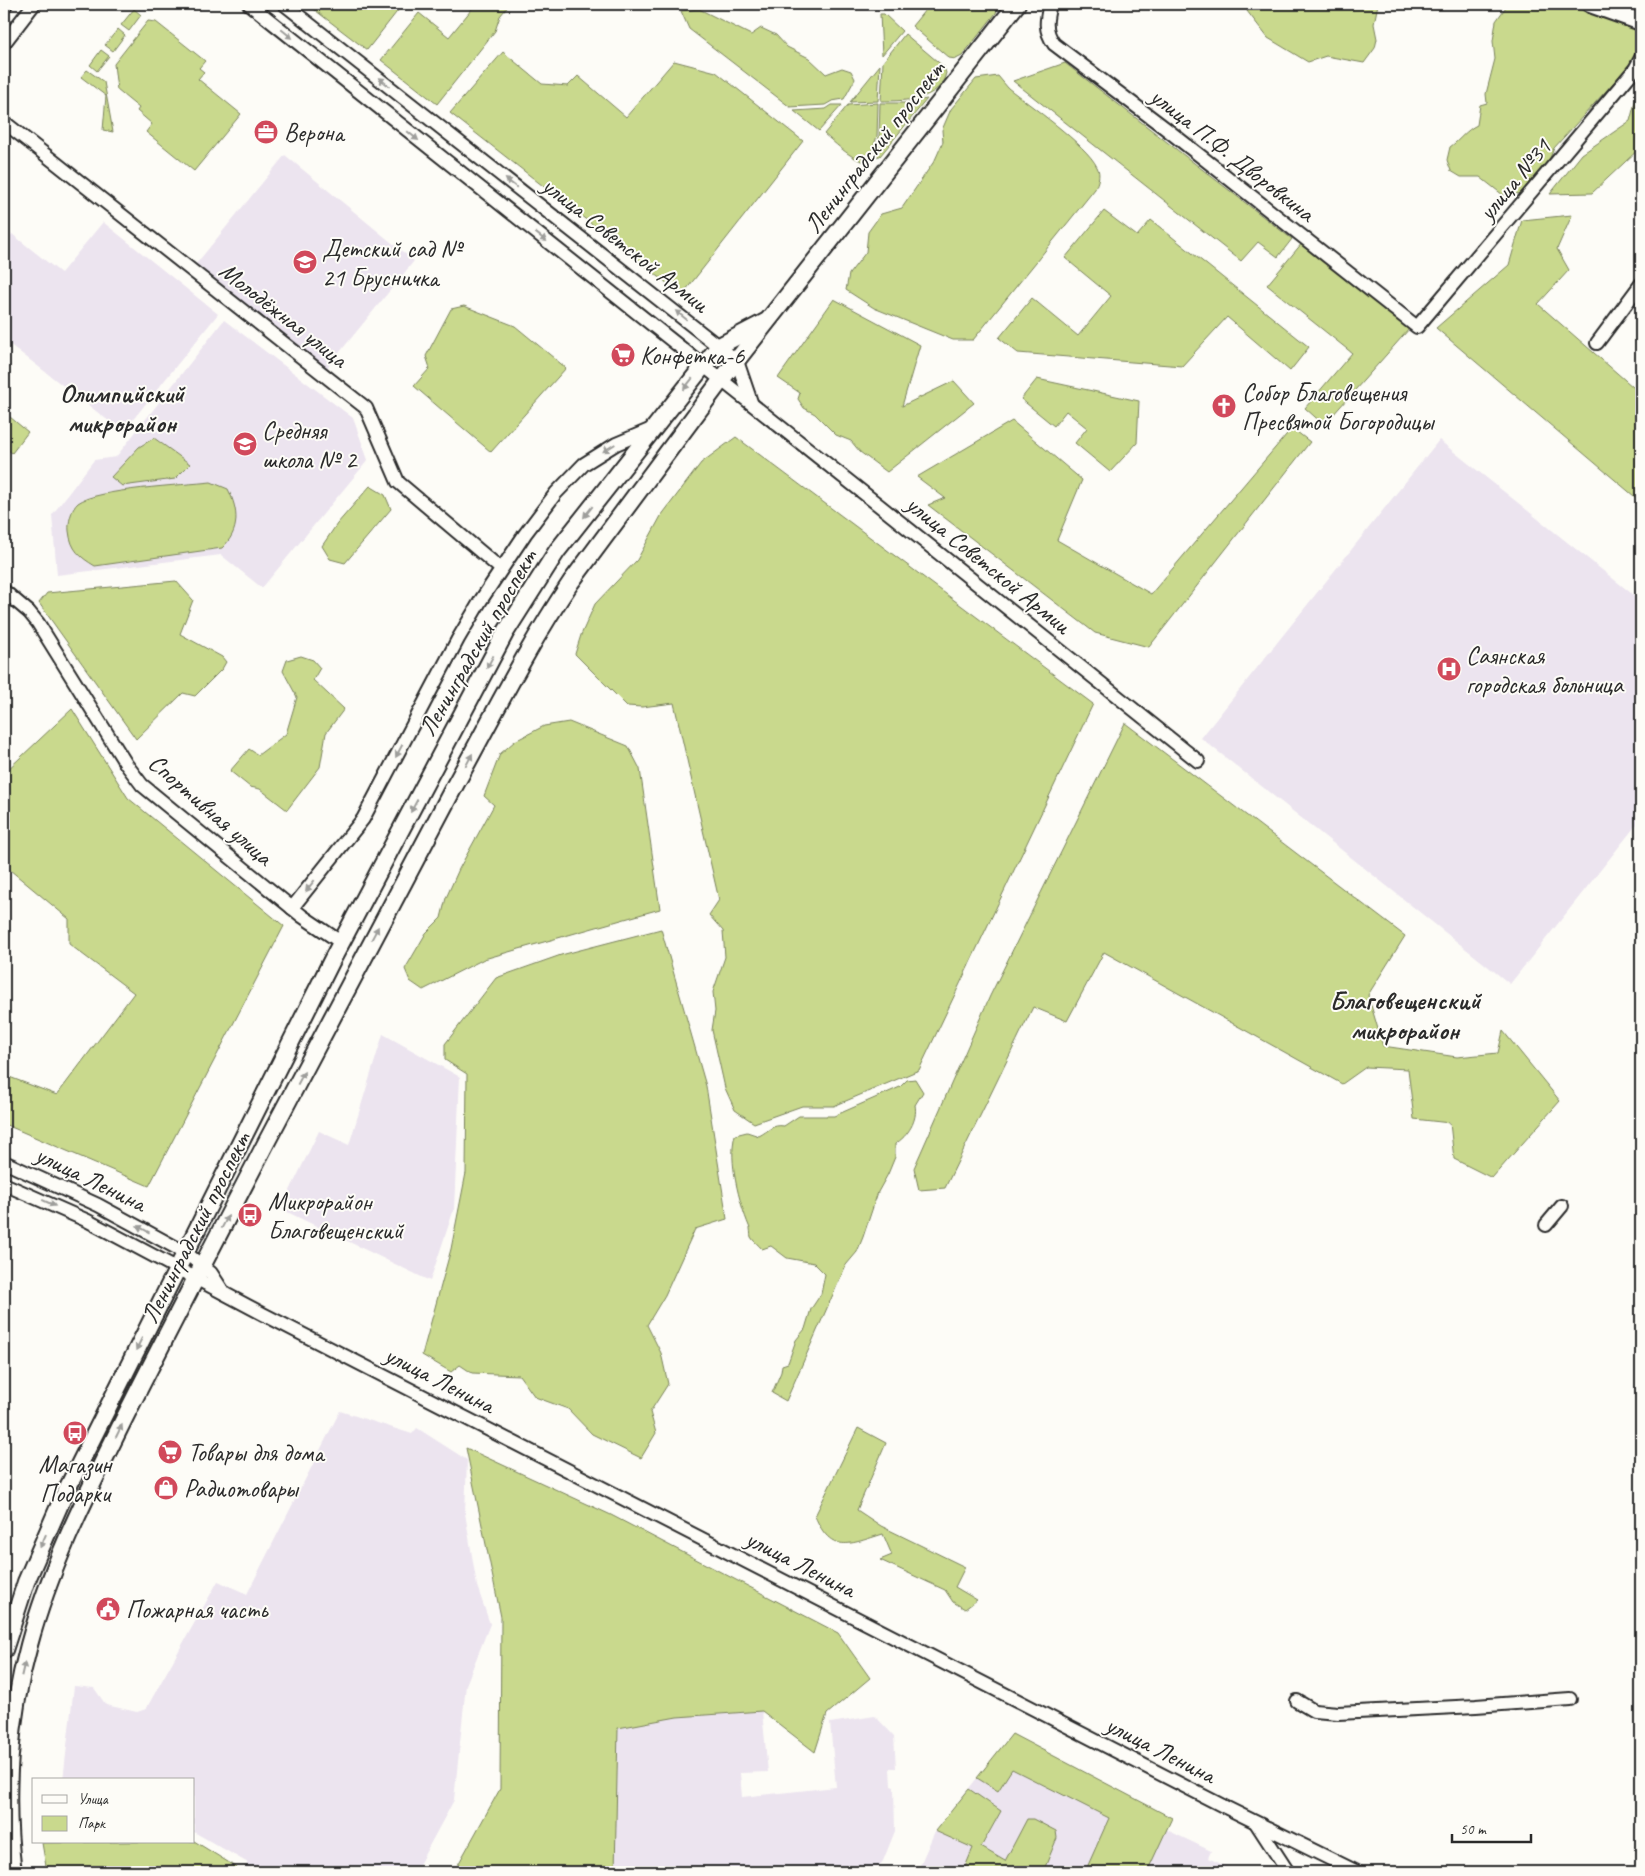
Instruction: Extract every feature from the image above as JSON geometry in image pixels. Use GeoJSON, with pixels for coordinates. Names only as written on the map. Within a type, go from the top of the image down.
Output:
{"type":"FeatureCollection","features":[{"type":"Feature","properties":{"kind":"main road","name":"Ленинградский проспект"},"geometry":{"type":"LineString","coordinates":[[13,1872],[6,1812],[7,1753],[28,1647],[49,1582],[82,1506],[199,1272],[356,972],[550,612],[576,574],[722,379],[1017,4]]}},
{"type":"Feature","properties":{"kind":"main road"},"geometry":{"type":"LineString","coordinates":[[1590,4],[1641,22]]}},
{"type":"Feature","properties":{"kind":"main road","name":"Ленинградский проспект"},"geometry":{"type":"LineString","coordinates":[[4,1650],[26,1582],[63,1497],[332,960],[505,633],[557,551],[719,346],[770,319]]}},
{"type":"Feature","properties":{"kind":"main road"},"geometry":{"type":"LineString","coordinates":[[332,960],[356,972]]}},
{"type":"Feature","properties":{"kind":"main road"},"geometry":{"type":"LineString","coordinates":[[63,1497],[82,1506]]}},
{"type":"Feature","properties":{"kind":"street"},"geometry":{"type":"LineString","coordinates":[[4,43],[34,4]]}},
{"type":"Feature","properties":{"kind":"street","name":"улица Советской Армии"},"geometry":{"type":"LineString","coordinates":[[249,4],[436,154],[704,364],[1198,761]]}},
{"type":"Feature","properties":{"kind":"street","name":"улица Советской Армии"},"geometry":{"type":"LineString","coordinates":[[284,4],[737,361]]}},
{"type":"Feature","properties":{"kind":"street","name":"улица П.Ф. Дворовкина"},"geometry":{"type":"LineString","coordinates":[[1050,4],[1046,21],[1047,34],[1054,44],[1165,128],[1417,326]]}},
{"type":"Feature","properties":{"kind":"street","name":"улица №31"},"geometry":{"type":"LineString","coordinates":[[1417,326],[1527,200],[1635,69],[1641,58]]}},
{"type":"Feature","properties":{"kind":"street","name":"Молодёжная улица"},"geometry":{"type":"LineString","coordinates":[[4,122],[366,408],[398,482],[501,569]]}},
{"type":"Feature","properties":{"kind":"street"},"geometry":{"type":"LineString","coordinates":[[436,154],[452,136]]}},
{"type":"Feature","properties":{"kind":"street"},"geometry":{"type":"LineString","coordinates":[[1597,343],[1641,284]]}},
{"type":"Feature","properties":{"kind":"street"},"geometry":{"type":"LineString","coordinates":[[737,361],[751,402]]}},
{"type":"Feature","properties":{"kind":"street"},"geometry":{"type":"LineString","coordinates":[[292,908],[363,819],[458,640],[501,569],[556,493],[584,464],[616,444],[654,428]]}},
{"type":"Feature","properties":{"kind":"street","name":"Спортивная улица"},"geometry":{"type":"LineString","coordinates":[[4,592],[29,612],[38,623],[126,764],[142,785],[292,908],[342,943]]}},
{"type":"Feature","properties":{"kind":"street","name":"улица Ленина"},"geometry":{"type":"LineString","coordinates":[[4,1162],[98,1205],[186,1253],[199,1272],[224,1294],[1256,1823],[1357,1872]]}},
{"type":"Feature","properties":{"kind":"street","name":"улица Ленина"},"geometry":{"type":"LineString","coordinates":[[4,1184],[88,1221],[177,1269],[199,1272]]}},
{"type":"Feature","properties":{"kind":"street"},"geometry":{"type":"LineString","coordinates":[[1546,1225],[1562,1206]]}},
{"type":"Feature","properties":{"kind":"street"},"geometry":{"type":"LineString","coordinates":[[1297,1701],[1314,1711],[1338,1713],[1570,1699]]}},
{"type":"Feature","properties":{"kind":"street"},"geometry":{"type":"LineString","coordinates":[[1256,1823],[1288,1872]]}},
{"type":"Feature","properties":{"kind":"shaded area","name":"Детский сад № 21 Брусничка"},"geometry":{"type":"Polygon","coordinates":[[[285,155],[414,261],[326,369],[196,264],[285,155]]]}},
{"type":"Feature","properties":{"kind":"shaded area"},"geometry":{"type":"Polygon","coordinates":[[[103,222],[218,314],[123,432],[4,340],[4,244],[12,234],[61,273],[103,222]]]}},
{"type":"Feature","properties":{"kind":"shaded area","name":"Средняя школа № 2"},"geometry":{"type":"Polygon","coordinates":[[[224,320],[353,418],[368,460],[262,588],[221,555],[57,575],[52,515],[94,460],[116,457],[224,320]]]}},
{"type":"Feature","properties":{"kind":"shaded area","name":"Саянская городская больница"},"geometry":{"type":"Polygon","coordinates":[[[1439,440],[1641,601],[1641,819],[1510,984],[1201,738],[1439,440]]]}},
{"type":"Feature","properties":{"kind":"shaded area"},"geometry":{"type":"Polygon","coordinates":[[[383,1034],[460,1077],[454,1209],[430,1281],[281,1209],[319,1131],[349,1145],[383,1034]]]}},
{"type":"Feature","properties":{"kind":"shaded area"},"geometry":{"type":"Polygon","coordinates":[[[340,1411],[412,1434],[417,1428],[467,1460],[465,1513],[477,1586],[490,1624],[466,1685],[454,1800],[415,1872],[244,1872],[248,1863],[195,1833],[195,1778],[63,1778],[74,1686],[94,1688],[106,1705],[137,1712],[146,1709],[218,1581],[247,1594],[340,1411]]]}},
{"type":"Feature","properties":{"kind":"shaded area"},"geometry":{"type":"Polygon","coordinates":[[[762,1711],[768,1772],[740,1773],[742,1797],[836,1787],[830,1723],[875,1716],[894,1736],[896,1768],[890,1768],[891,1786],[894,1787],[895,1831],[883,1861],[878,1867],[870,1868],[870,1872],[615,1872],[618,1728],[677,1717],[762,1711]]]}},
{"type":"Feature","properties":{"kind":"shaded area"},"geometry":{"type":"Polygon","coordinates":[[[1012,1734],[1172,1818],[1167,1830],[1211,1851],[1208,1858],[1239,1872],[917,1872],[935,1831],[1012,1734]]]}},
{"type":"Feature","properties":{"kind":"green space"},"geometry":{"type":"Polygon","coordinates":[[[307,4],[403,4],[367,50],[307,4]]]}},
{"type":"Feature","properties":{"kind":"green space"},"geometry":{"type":"Polygon","coordinates":[[[476,4],[510,4],[500,16],[495,31],[437,104],[381,60],[419,13],[449,37],[476,4]]]}},
{"type":"Feature","properties":{"kind":"green space"},"geometry":{"type":"Polygon","coordinates":[[[930,4],[995,4],[998,7],[996,13],[962,56],[956,59],[949,58],[912,26],[930,4]]]}},
{"type":"Feature","properties":{"kind":"green space"},"geometry":{"type":"Polygon","coordinates":[[[1248,4],[1378,4],[1374,24],[1377,39],[1375,48],[1364,63],[1326,56],[1308,62],[1268,38],[1247,11],[1248,4]]]}},
{"type":"Feature","properties":{"kind":"green space"},"geometry":{"type":"Polygon","coordinates":[[[1508,4],[1562,4],[1633,27],[1640,38],[1640,50],[1625,70],[1554,148],[1546,168],[1526,193],[1503,195],[1480,177],[1461,177],[1451,171],[1447,160],[1450,147],[1477,125],[1480,105],[1487,103],[1486,94],[1495,59],[1493,41],[1496,21],[1508,4]]]}},
{"type":"Feature","properties":{"kind":"green space"},"geometry":{"type":"Polygon","coordinates":[[[134,9],[141,15],[129,31],[121,25],[134,9]]]}},
{"type":"Feature","properties":{"kind":"green space"},"geometry":{"type":"Polygon","coordinates":[[[699,9],[751,35],[761,28],[776,35],[787,47],[809,58],[826,74],[842,68],[851,71],[855,79],[844,99],[832,101],[825,105],[790,107],[689,29],[681,11],[699,9]]]}},
{"type":"Feature","properties":{"kind":"green space"},"geometry":{"type":"Polygon","coordinates":[[[880,14],[884,14],[902,31],[882,55],[880,14]]]}},
{"type":"Feature","properties":{"kind":"green space"},"geometry":{"type":"Polygon","coordinates":[[[148,21],[156,22],[205,61],[199,68],[204,72],[198,79],[241,114],[194,171],[146,132],[152,124],[137,111],[139,108],[117,90],[114,64],[148,21]]]}},
{"type":"Feature","properties":{"kind":"green space"},"geometry":{"type":"Polygon","coordinates":[[[118,29],[125,35],[113,51],[105,45],[118,29]]]}},
{"type":"Feature","properties":{"kind":"green space"},"geometry":{"type":"Polygon","coordinates":[[[905,34],[944,67],[946,73],[937,89],[929,94],[910,100],[881,101],[883,62],[905,34]]]}},
{"type":"Feature","properties":{"kind":"green space"},"geometry":{"type":"Polygon","coordinates":[[[101,50],[109,56],[97,71],[90,65],[101,50]]]}},
{"type":"Feature","properties":{"kind":"green space"},"geometry":{"type":"Polygon","coordinates":[[[503,52],[542,84],[568,86],[578,76],[626,117],[674,61],[716,72],[803,141],[682,295],[450,113],[503,52]]]}},
{"type":"Feature","properties":{"kind":"green space"},"geometry":{"type":"Polygon","coordinates":[[[1065,63],[1292,239],[1278,257],[1258,242],[1241,261],[1013,81],[1065,63]]]}},
{"type":"Feature","properties":{"kind":"green space"},"geometry":{"type":"Polygon","coordinates":[[[880,65],[878,101],[850,102],[880,65]]]}},
{"type":"Feature","properties":{"kind":"green space"},"geometry":{"type":"Polygon","coordinates":[[[87,70],[104,82],[113,132],[103,130],[106,96],[81,77],[87,70]]]}},
{"type":"Feature","properties":{"kind":"green space"},"geometry":{"type":"Polygon","coordinates":[[[998,76],[1008,88],[1082,148],[1097,167],[1099,178],[1095,189],[973,340],[953,340],[874,308],[846,290],[849,274],[866,252],[868,232],[881,214],[902,208],[935,160],[943,142],[942,130],[951,109],[976,79],[998,76]]]}},
{"type":"Feature","properties":{"kind":"green space"},"geometry":{"type":"Polygon","coordinates":[[[1641,80],[1641,147],[1592,193],[1550,194],[1582,154],[1630,121],[1641,80]]]}},
{"type":"Feature","properties":{"kind":"green space"},"geometry":{"type":"Polygon","coordinates":[[[927,99],[880,156],[873,157],[879,137],[880,103],[904,103],[927,99]]]}},
{"type":"Feature","properties":{"kind":"green space"},"geometry":{"type":"Polygon","coordinates":[[[878,103],[877,136],[869,161],[858,160],[824,134],[848,105],[878,103]]]}},
{"type":"Feature","properties":{"kind":"green space"},"geometry":{"type":"Polygon","coordinates":[[[832,105],[842,105],[819,131],[794,111],[826,109],[832,105]]]}},
{"type":"Feature","properties":{"kind":"green space"},"geometry":{"type":"Polygon","coordinates":[[[1104,211],[1137,236],[1151,220],[1309,347],[1290,371],[1227,317],[1182,366],[1018,353],[999,338],[1032,298],[1078,336],[1111,296],[1065,258],[1104,211]]]}},
{"type":"Feature","properties":{"kind":"green space"},"geometry":{"type":"Polygon","coordinates":[[[1572,215],[1557,249],[1569,270],[1538,304],[1641,394],[1641,502],[1436,328],[1509,265],[1522,220],[1572,215]]]}},
{"type":"Feature","properties":{"kind":"green space"},"geometry":{"type":"Polygon","coordinates":[[[1303,242],[1410,328],[1324,425],[1305,408],[1352,353],[1267,285],[1303,242]]]}},
{"type":"Feature","properties":{"kind":"green space"},"geometry":{"type":"Polygon","coordinates":[[[834,299],[920,345],[902,406],[954,381],[974,403],[887,472],[860,452],[851,441],[836,435],[815,414],[804,408],[798,399],[800,393],[778,378],[834,299]]]}},
{"type":"Feature","properties":{"kind":"green space"},"geometry":{"type":"Polygon","coordinates":[[[464,306],[515,326],[566,368],[491,452],[414,386],[430,368],[426,356],[451,309],[464,306]]]}},
{"type":"Feature","properties":{"kind":"green space"},"geometry":{"type":"Polygon","coordinates":[[[1037,379],[1139,401],[1137,443],[1110,472],[1075,443],[1087,428],[1066,411],[1054,426],[1021,399],[1037,379]]]}},
{"type":"Feature","properties":{"kind":"green space"},"geometry":{"type":"Polygon","coordinates":[[[4,412],[28,432],[12,453],[4,447],[4,412]]]}},
{"type":"Feature","properties":{"kind":"green space"},"geometry":{"type":"Polygon","coordinates":[[[1012,421],[1082,480],[1057,540],[1151,594],[1292,428],[1310,442],[1149,647],[1095,633],[928,505],[945,498],[917,477],[1012,421]]]}},
{"type":"Feature","properties":{"kind":"green space"},"geometry":{"type":"Polygon","coordinates":[[[736,437],[1093,704],[919,1070],[834,1106],[802,1106],[754,1123],[735,1110],[725,1088],[712,1030],[715,1011],[713,992],[725,957],[723,931],[709,915],[719,900],[674,703],[642,707],[627,706],[575,654],[595,604],[637,560],[661,516],[701,463],[736,437]]]}},
{"type":"Feature","properties":{"kind":"green space"},"geometry":{"type":"Polygon","coordinates":[[[154,438],[190,464],[175,479],[122,486],[111,477],[139,447],[154,438]]]}},
{"type":"Feature","properties":{"kind":"green space"},"geometry":{"type":"Polygon","coordinates":[[[211,482],[228,489],[236,513],[235,528],[222,548],[95,566],[81,556],[74,548],[69,528],[72,512],[78,503],[88,498],[121,491],[211,482]]]}},
{"type":"Feature","properties":{"kind":"green space"},"geometry":{"type":"Polygon","coordinates":[[[370,486],[385,495],[391,509],[345,563],[330,559],[322,546],[337,524],[370,486]]]}},
{"type":"Feature","properties":{"kind":"green space"},"geometry":{"type":"Polygon","coordinates":[[[176,581],[193,600],[180,634],[222,657],[226,662],[222,669],[195,696],[183,693],[136,739],[39,603],[47,593],[176,581]]]}},
{"type":"Feature","properties":{"kind":"green space"},"geometry":{"type":"Polygon","coordinates":[[[301,656],[313,660],[320,668],[313,680],[344,709],[326,733],[320,767],[287,810],[260,789],[250,787],[230,771],[249,749],[258,755],[286,734],[297,697],[283,671],[287,660],[301,656]]]}},
{"type":"Feature","properties":{"kind":"green space"},"geometry":{"type":"Polygon","coordinates":[[[72,709],[128,798],[284,926],[149,1186],[4,1124],[4,1075],[57,1095],[134,993],[69,944],[69,919],[4,865],[4,773],[72,709]]]}},
{"type":"Feature","properties":{"kind":"green space"},"geometry":{"type":"Polygon","coordinates":[[[569,722],[628,746],[640,769],[660,909],[484,959],[423,990],[410,981],[405,969],[426,933],[441,918],[446,898],[459,869],[494,805],[484,796],[500,754],[515,741],[544,726],[569,722]]]}},
{"type":"Feature","properties":{"kind":"green space"},"geometry":{"type":"Polygon","coordinates":[[[1125,723],[1405,936],[1368,995],[1383,1046],[1457,1057],[1498,1053],[1503,1031],[1560,1101],[1492,1178],[1454,1159],[1450,1123],[1414,1119],[1408,1069],[1366,1067],[1342,1084],[1104,952],[1067,1021],[1033,1007],[945,1188],[919,1190],[914,1168],[990,996],[1125,723]]]}},
{"type":"Feature","properties":{"kind":"green space"},"geometry":{"type":"Polygon","coordinates":[[[661,929],[706,1086],[727,1219],[695,1229],[665,1295],[647,1325],[661,1353],[668,1384],[650,1412],[656,1433],[641,1458],[592,1434],[568,1409],[535,1397],[519,1375],[472,1373],[460,1365],[451,1372],[422,1355],[451,1249],[466,1173],[467,1074],[445,1060],[445,1044],[496,978],[561,955],[661,929]]]}},
{"type":"Feature","properties":{"kind":"green space"},"geometry":{"type":"Polygon","coordinates":[[[915,1079],[923,1092],[915,1105],[916,1111],[911,1127],[904,1137],[895,1144],[895,1157],[878,1192],[857,1252],[846,1265],[786,1401],[772,1393],[782,1365],[788,1363],[796,1340],[805,1329],[811,1309],[821,1294],[825,1274],[814,1263],[787,1258],[771,1246],[762,1249],[752,1238],[736,1181],[733,1156],[735,1135],[747,1132],[759,1136],[773,1127],[784,1126],[799,1116],[834,1116],[900,1087],[907,1080],[915,1079]]]}},
{"type":"Feature","properties":{"kind":"green space"},"geometry":{"type":"Polygon","coordinates":[[[858,1428],[886,1443],[857,1510],[881,1526],[965,1567],[955,1587],[977,1600],[965,1609],[953,1602],[945,1590],[880,1560],[892,1555],[883,1534],[861,1541],[843,1543],[828,1537],[821,1528],[815,1516],[858,1428]]]}},
{"type":"Feature","properties":{"kind":"green space"},"geometry":{"type":"Polygon","coordinates":[[[466,1448],[611,1515],[838,1633],[870,1678],[827,1714],[815,1752],[762,1711],[677,1717],[618,1728],[615,1872],[454,1872],[500,1789],[501,1617],[466,1448]]]}},
{"type":"Feature","properties":{"kind":"green space"},"geometry":{"type":"Polygon","coordinates":[[[1012,1734],[1172,1818],[1147,1872],[1085,1872],[1109,1818],[1012,1769],[998,1791],[977,1778],[1012,1734]]]}},
{"type":"Feature","properties":{"kind":"green space"},"geometry":{"type":"Polygon","coordinates":[[[969,1789],[1001,1811],[981,1847],[1005,1861],[1027,1819],[1033,1819],[1056,1831],[1057,1838],[1043,1872],[963,1872],[973,1848],[935,1831],[969,1789]]]}},
{"type":"Feature","properties":{"kind":"green space"},"geometry":{"type":"Polygon","coordinates":[[[195,1842],[236,1867],[234,1872],[47,1872],[42,1844],[195,1844],[195,1842]]]}},
{"type":"Feature","properties":{"kind":"place","name":"Верона"},"geometry":{"type":"Point","coordinates":[266,132]}},
{"type":"Feature","properties":{"kind":"place","name":"Детский сад № 21 Брусничка"},"geometry":{"type":"Point","coordinates":[305,262]}},
{"type":"Feature","properties":{"kind":"place","name":"Конфетка-6"},"geometry":{"type":"Point","coordinates":[623,355]}},
{"type":"Feature","properties":{"kind":"place","name":"Собор Благовещения Пресвятой Богородицы"},"geometry":{"type":"Point","coordinates":[1224,406]}},
{"type":"Feature","properties":{"kind":"place","name":"Средняя школа № 2"},"geometry":{"type":"Point","coordinates":[245,444]}},
{"type":"Feature","properties":{"kind":"place","name":"Саянская городская больница"},"geometry":{"type":"Point","coordinates":[1449,669]}},
{"type":"Feature","properties":{"kind":"place","name":"Микрорайон Благовещенский"},"geometry":{"type":"Point","coordinates":[250,1215]}},
{"type":"Feature","properties":{"kind":"place","name":"Магазин Подарки"},"geometry":{"type":"Point","coordinates":[75,1433]}},
{"type":"Feature","properties":{"kind":"place","name":"Товары для дома"},"geometry":{"type":"Point","coordinates":[170,1452]}},
{"type":"Feature","properties":{"kind":"place","name":"Радиотовары"},"geometry":{"type":"Point","coordinates":[166,1488]}},
{"type":"Feature","properties":{"kind":"place","name":"Пожарная часть"},"geometry":{"type":"Point","coordinates":[108,1609]}},
{"type":"Feature","properties":{"kind":"district","name":"Олимпийский микрорайон"},"geometry":{"type":"Point","coordinates":[122,408]}},
{"type":"Feature","properties":{"kind":"district","name":"Благовещенский микрорайон"},"geometry":{"type":"Point","coordinates":[1405,1015]}}]}
